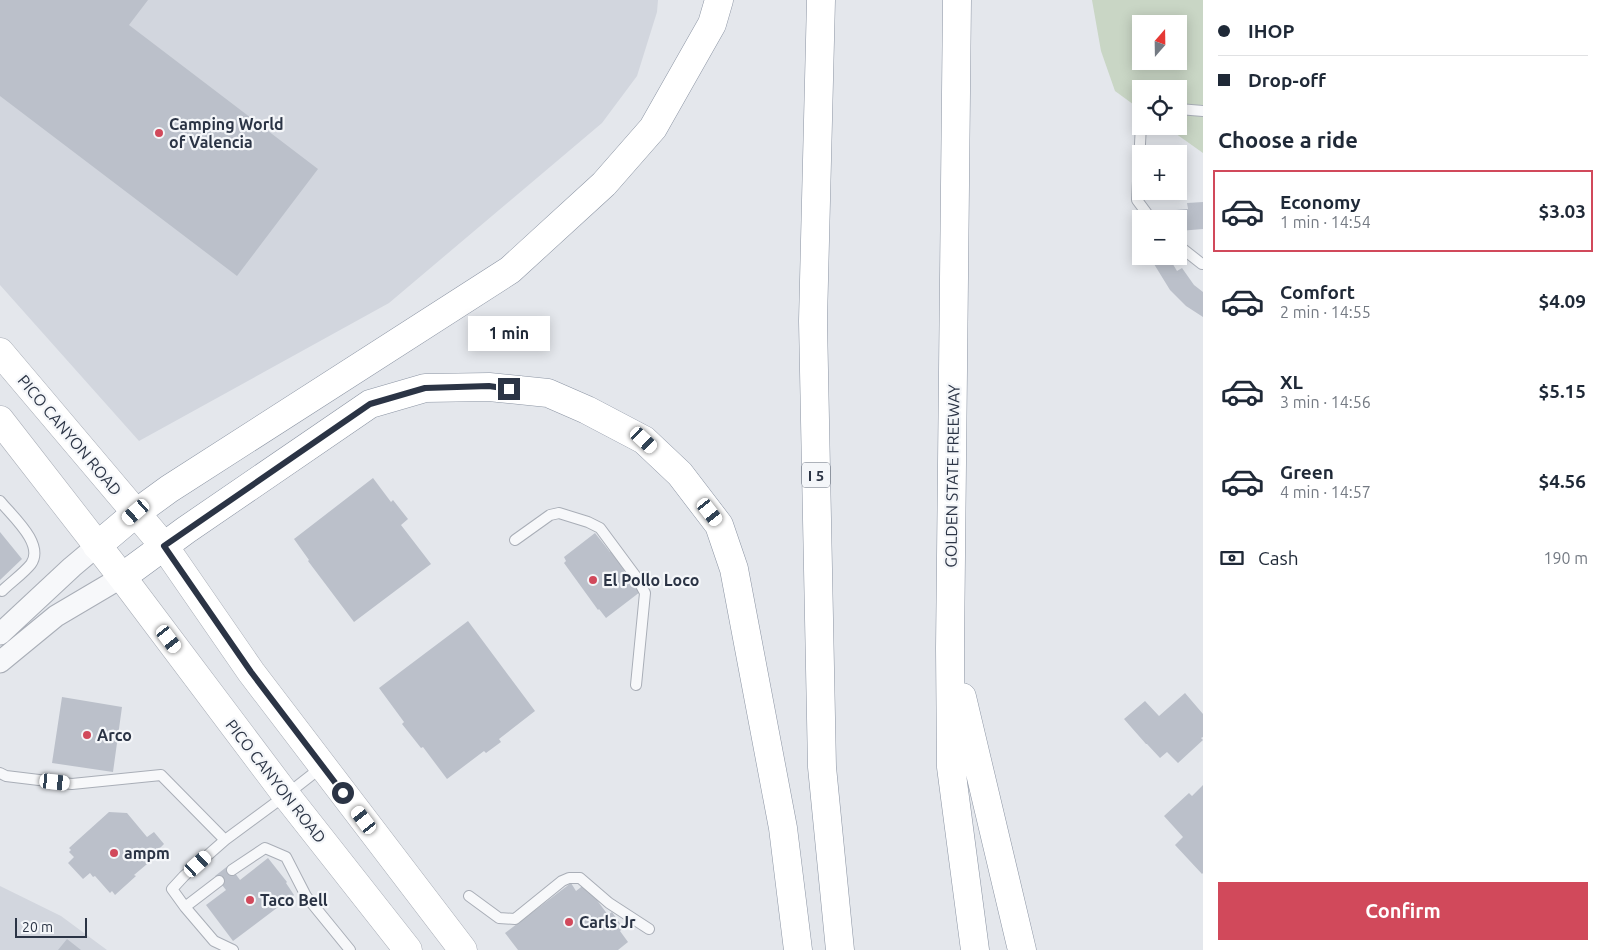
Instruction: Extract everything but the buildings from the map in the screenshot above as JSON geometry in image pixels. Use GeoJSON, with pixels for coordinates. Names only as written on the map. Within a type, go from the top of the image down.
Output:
{"type":"FeatureCollection","features":[{"type":"Feature","properties":{"kind":"main road"},"geometry":{"type":"LineString","coordinates":[[97,546],[136,512],[177,483],[510,270],[604,184],[653,128],[712,24],[719,0]]}},
{"type":"Feature","properties":{"kind":"main road","name":"I 5"},"geometry":{"type":"LineString","coordinates":[[821,0],[813,321],[822,767],[840,950]]}},
{"type":"Feature","properties":{"kind":"main road","name":"GOLDEN STATE FREEWAY"},"geometry":{"type":"LineString","coordinates":[[957,0],[950,649],[952,767],[975,950]]}},
{"type":"Feature","properties":{"kind":"main road","name":"PICO CANYON ROAD"},"geometry":{"type":"LineString","coordinates":[[0,352],[164,546],[251,672],[463,950]]}},
{"type":"Feature","properties":{"kind":"main road"},"geometry":{"type":"LineString","coordinates":[[122,577],[370,404],[425,388],[489,386],[548,393],[587,410],[644,440],[680,474],[719,525],[734,570],[783,828],[798,950]]}},
{"type":"Feature","properties":{"kind":"main road","name":"PICO CANYON ROAD"},"geometry":{"type":"LineString","coordinates":[[0,420],[122,577],[286,795],[408,950]]}},
{"type":"Feature","properties":{"kind":"main road"},"geometry":{"type":"LineString","coordinates":[[950,649],[1022,950]]}},
{"type":"Feature","properties":{"kind":"street"},"geometry":{"type":"LineString","coordinates":[[0,634],[97,546]]}},
{"type":"Feature","properties":{"kind":"street"},"geometry":{"type":"LineString","coordinates":[[0,662],[56,616],[122,577]]}},
{"type":"Feature","properties":{"kind":"lane"},"geometry":{"type":"LineString","coordinates":[[1187,109],[1203,110]]}},
{"type":"Feature","properties":{"kind":"lane"},"geometry":{"type":"LineString","coordinates":[[1140,135],[1136,200],[1144,210]]}},
{"type":"Feature","properties":{"kind":"lane"},"geometry":{"type":"LineString","coordinates":[[1187,252],[1202,264]]}},
{"type":"Feature","properties":{"kind":"lane"},"geometry":{"type":"LineString","coordinates":[[0,501],[31,539],[34,550],[32,563],[2,590]]}},
{"type":"Feature","properties":{"kind":"lane"},"geometry":{"type":"LineString","coordinates":[[515,540],[550,515],[559,513],[581,519],[600,528],[637,578],[645,593],[636,685]]}},
{"type":"Feature","properties":{"kind":"lane"},"geometry":{"type":"LineString","coordinates":[[233,950],[214,941],[172,889],[225,840],[323,766]]}},
{"type":"Feature","properties":{"kind":"lane"},"geometry":{"type":"LineString","coordinates":[[0,772],[6,776],[72,784],[161,775],[225,840]]}},
{"type":"Feature","properties":{"kind":"lane"},"geometry":{"type":"LineString","coordinates":[[232,870],[265,848],[286,857],[306,896],[350,950]]}},
{"type":"Feature","properties":{"kind":"lane"},"geometry":{"type":"LineString","coordinates":[[469,896],[499,918],[515,919],[562,881],[569,878],[580,878],[609,903],[649,929]]}},
{"type":"Feature","properties":{"kind":"lane"},"geometry":{"type":"LineString","coordinates":[[185,907],[219,881]]}},
{"type":"Feature","properties":{"kind":"shaded area"},"geometry":{"type":"Polygon","coordinates":[[[0,0],[658,0],[657,12],[637,76],[602,123],[389,303],[139,441],[0,285],[0,0]]]}},
{"type":"Feature","properties":{"kind":"shaded area"},"geometry":{"type":"Polygon","coordinates":[[[0,886],[61,916],[107,950],[0,950],[0,886]]]}},
{"type":"Feature","properties":{"kind":"green space"},"geometry":{"type":"Polygon","coordinates":[[[1092,0],[1203,0],[1203,153],[1178,135],[1187,135],[1187,80],[1132,80],[1132,103],[1115,91],[1101,51],[1092,0]]]}},
{"type":"Feature","properties":{"kind":"place","name":"Camping World of Valencia"},"geometry":{"type":"Point","coordinates":[159,133]}},
{"type":"Feature","properties":{"kind":"place","name":"El Pollo Loco"},"geometry":{"type":"Point","coordinates":[593,580]}},
{"type":"Feature","properties":{"kind":"place","name":"Arco"},"geometry":{"type":"Point","coordinates":[87,735]}},
{"type":"Feature","properties":{"kind":"place","name":"ampm"},"geometry":{"type":"Point","coordinates":[114,853]}},
{"type":"Feature","properties":{"kind":"place","name":"Taco Bell"},"geometry":{"type":"Point","coordinates":[250,900]}},
{"type":"Feature","properties":{"kind":"place","name":"Carls Jr"},"geometry":{"type":"Point","coordinates":[569,922]}},
{"type":"Feature","properties":{"kind":"route"},"geometry":{"type":"LineString","coordinates":[[343,793],[251,672],[164,546],[370,404],[425,388],[489,386],[509,389]]}}]}
